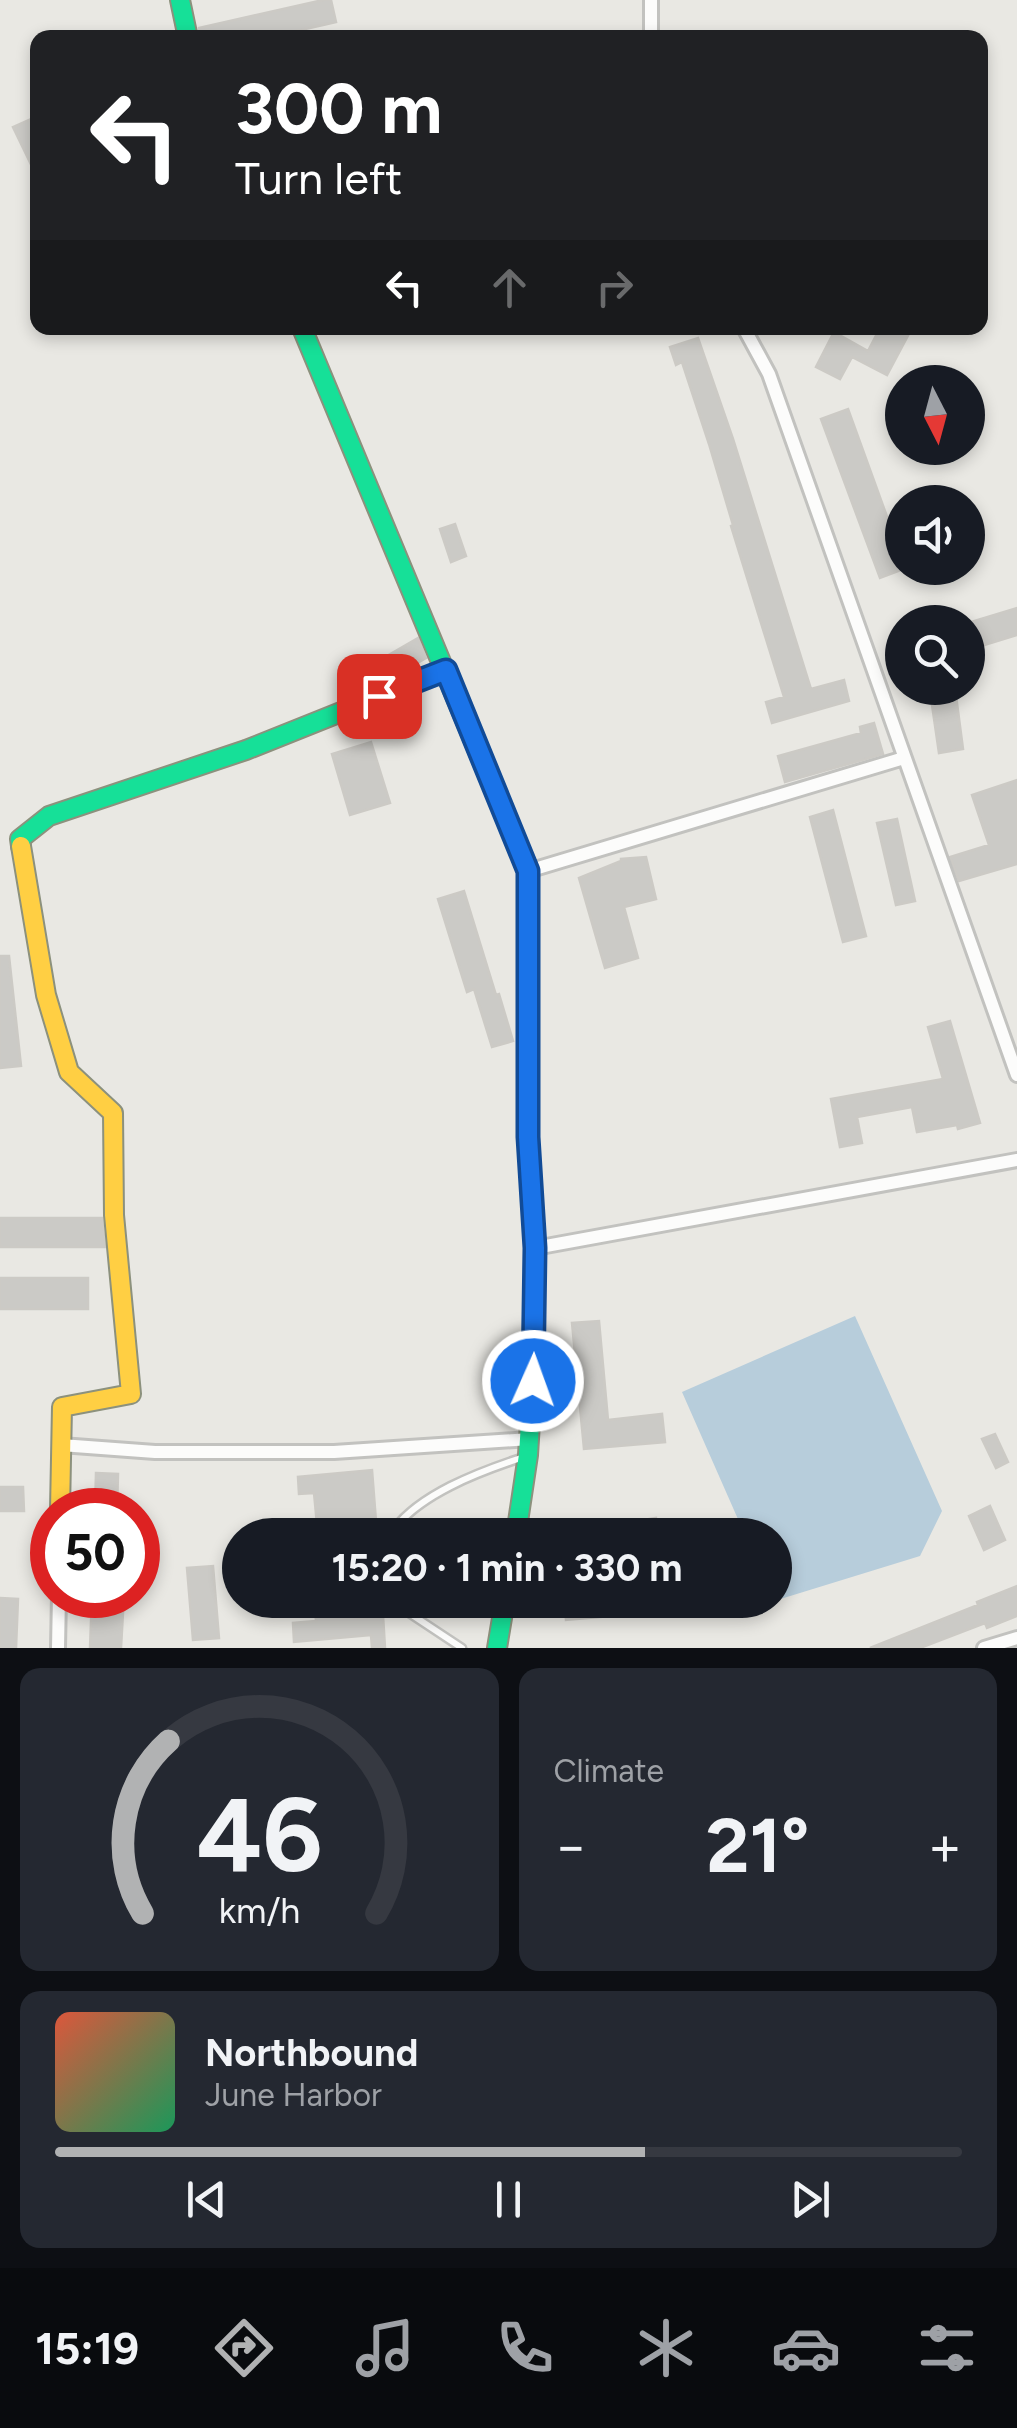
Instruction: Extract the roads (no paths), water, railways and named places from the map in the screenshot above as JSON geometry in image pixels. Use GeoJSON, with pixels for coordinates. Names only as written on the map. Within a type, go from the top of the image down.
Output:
{"type":"FeatureCollection","features":[{"type":"Feature","properties":{"kind":"main road"},"geometry":{"type":"LineString","coordinates":[[180,0],[186,30]]}},
{"type":"Feature","properties":{"kind":"main road"},"geometry":{"type":"LineString","coordinates":[[305,335],[528,871],[528,1137],[535,1248],[534,1352],[529,1447],[519,1518]]}},
{"type":"Feature","properties":{"kind":"main road"},"geometry":{"type":"LineString","coordinates":[[60,1488],[62,1407],[131,1394],[114,1215],[112,1114],[69,1072],[46,995],[20,839],[49,816],[246,750],[446,670]]}},
{"type":"Feature","properties":{"kind":"main road"},"geometry":{"type":"LineString","coordinates":[[498,1648],[502,1618]]}},
{"type":"Feature","properties":{"kind":"street"},"geometry":{"type":"LineString","coordinates":[[651,0],[652,30]]}},
{"type":"Feature","properties":{"kind":"street"},"geometry":{"type":"LineString","coordinates":[[748,335],[769,374],[1017,1074]]}},
{"type":"Feature","properties":{"kind":"street"},"geometry":{"type":"LineString","coordinates":[[528,871],[904,758]]}},
{"type":"Feature","properties":{"kind":"street"},"geometry":{"type":"LineString","coordinates":[[535,1248],[1017,1160]]}},
{"type":"Feature","properties":{"kind":"street"},"geometry":{"type":"LineString","coordinates":[[61,1445],[155,1452],[529,1447]]}},
{"type":"Feature","properties":{"kind":"street"},"geometry":{"type":"LineString","coordinates":[[58,1648],[59,1618]]}},
{"type":"Feature","properties":{"kind":"street"},"geometry":{"type":"LineString","coordinates":[[984,1648],[1017,1638]]}},
{"type":"Feature","properties":{"kind":"lane"},"geometry":{"type":"LineString","coordinates":[[403,1518],[455,1484],[529,1447]]}},
{"type":"Feature","properties":{"kind":"lane"},"geometry":{"type":"LineString","coordinates":[[417,1618],[462,1648]]}},
{"type":"Feature","properties":{"kind":"water"},"geometry":{"type":"Polygon","coordinates":[[[855,1316],[942,1511],[920,1556],[792,1595],[792,1518],[738,1518],[682,1392],[855,1316]]]}}]}
